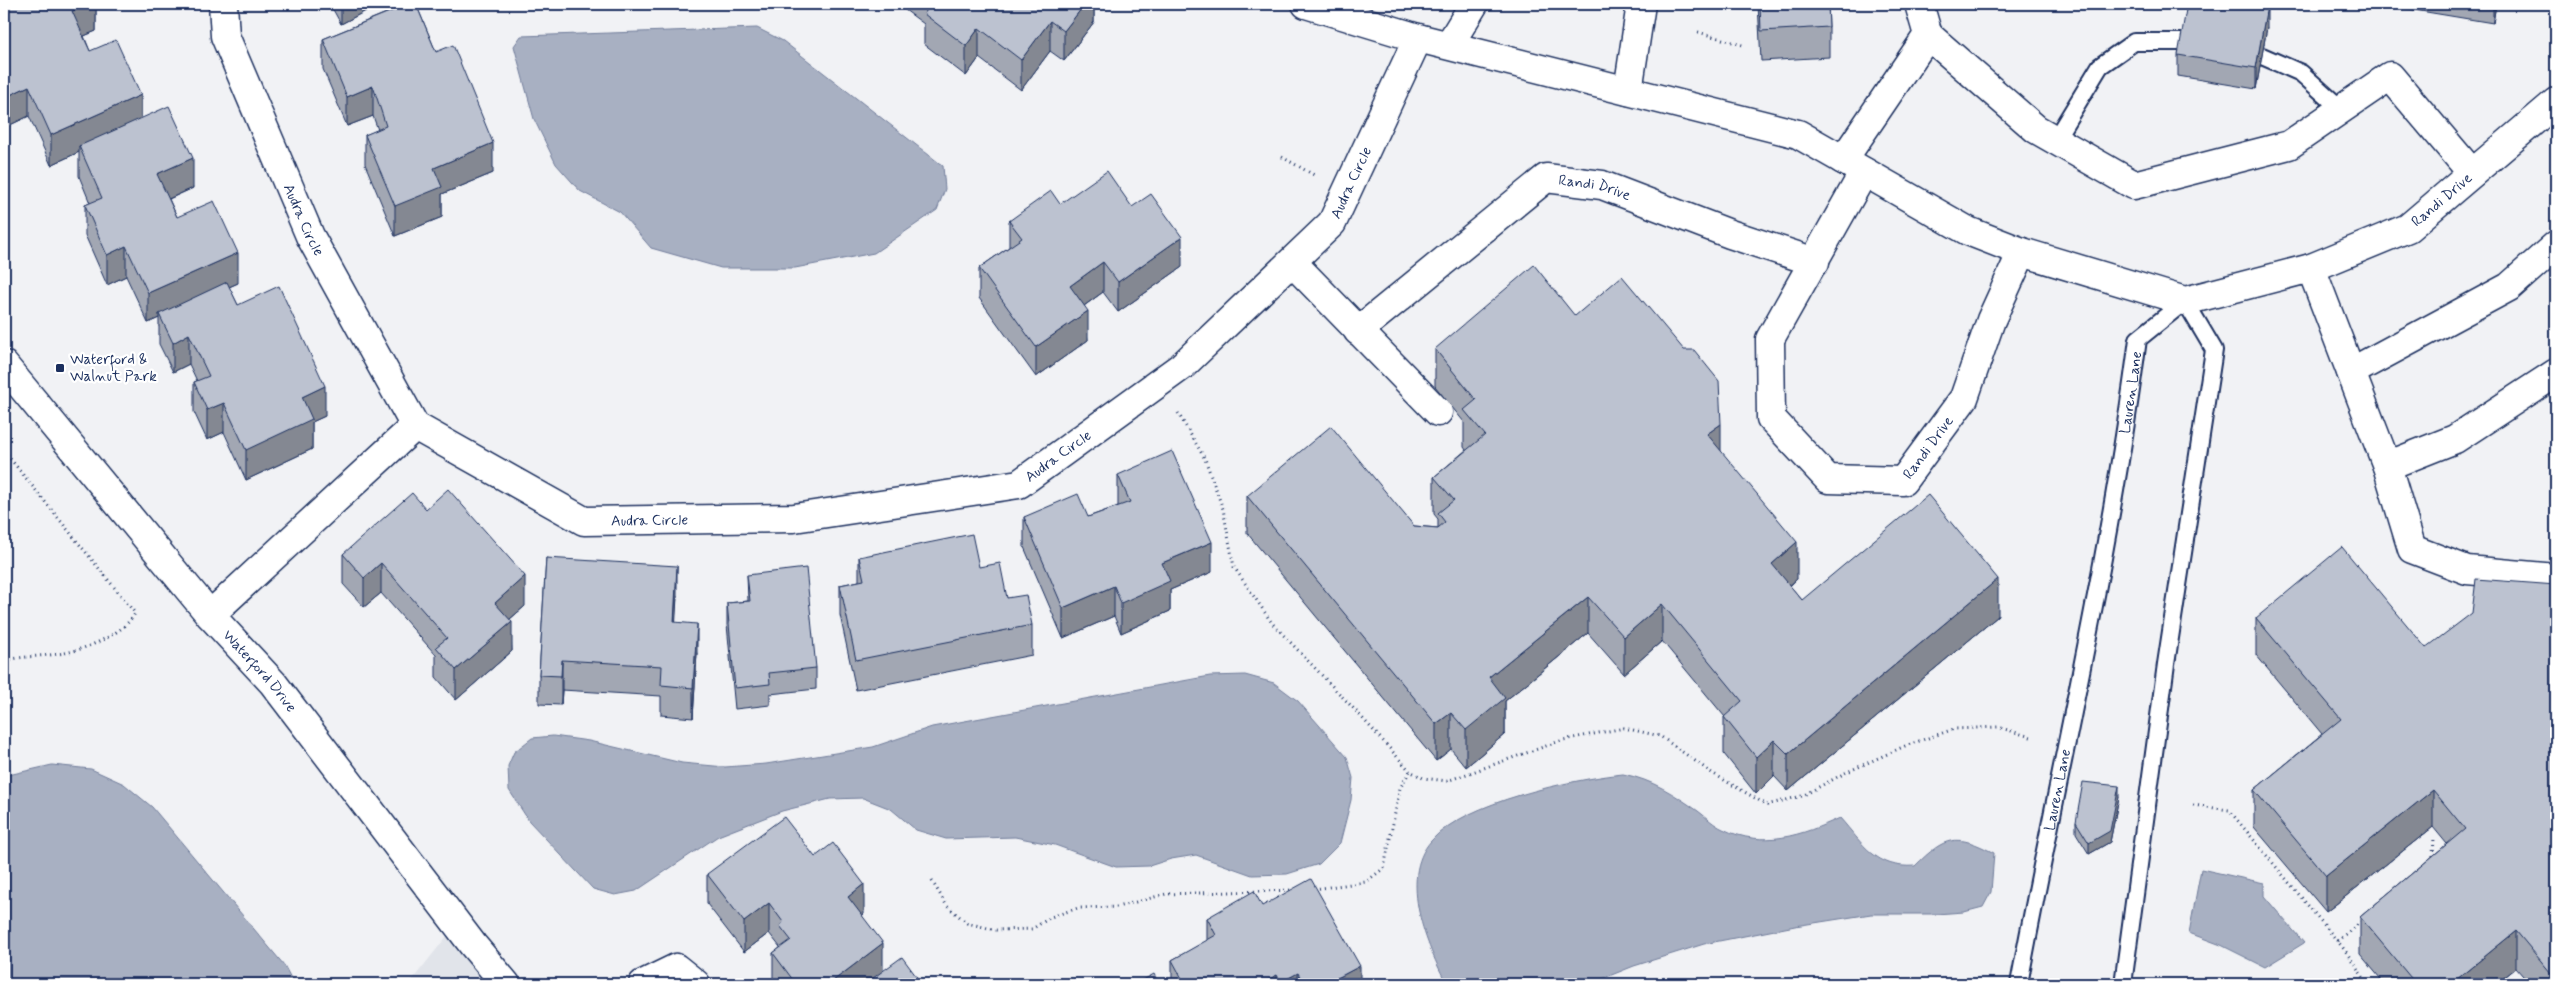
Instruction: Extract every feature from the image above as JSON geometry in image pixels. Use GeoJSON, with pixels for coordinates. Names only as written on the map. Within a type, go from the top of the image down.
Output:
{"type":"FeatureCollection","features":[{"type":"Feature","properties":{"kind":"street","name":"Audra Circle"},"geometry":{"type":"LineString","coordinates":[[223,4],[225,36],[310,236],[415,426],[584,521],[794,518],[1019,484],[1182,366],[1332,222],[1418,38]]}},
{"type":"Feature","properties":{"kind":"street"},"geometry":{"type":"LineString","coordinates":[[1306,4],[1418,38],[1798,134],[1968,231],[2022,252],[2185,301]]}},
{"type":"Feature","properties":{"kind":"street"},"geometry":{"type":"LineString","coordinates":[[1449,45],[1474,4]]}},
{"type":"Feature","properties":{"kind":"street"},"geometry":{"type":"LineString","coordinates":[[1628,92],[1641,4]]}},
{"type":"Feature","properties":{"kind":"street"},"geometry":{"type":"LineString","coordinates":[[1919,4],[1928,35],[2036,129],[2134,185],[2289,145],[2390,76],[2472,173]]}},
{"type":"Feature","properties":{"kind":"street","name":"Randi Drive"},"geometry":{"type":"LineString","coordinates":[[1928,35],[1854,166],[1815,262],[1770,338],[1771,418],[1828,479],[1903,481],[1964,398],[1991,320],[2022,252]]}},
{"type":"Feature","properties":{"kind":"street","name":"Randi Drive"},"geometry":{"type":"LineString","coordinates":[[2185,301],[2311,268],[2408,228],[2556,102]]}},
{"type":"Feature","properties":{"kind":"street","name":"Randi Drive"},"geometry":{"type":"LineString","coordinates":[[1358,331],[1546,178],[1602,185],[1730,234],[1815,262]]}},
{"type":"Feature","properties":{"kind":"street"},"geometry":{"type":"LineString","coordinates":[[2351,372],[2510,287],[2556,245]]}},
{"type":"Feature","properties":{"kind":"street"},"geometry":{"type":"LineString","coordinates":[[1292,262],[1438,412]]}},
{"type":"Feature","properties":{"kind":"street"},"geometry":{"type":"LineString","coordinates":[[2311,268],[2387,466],[2412,549],[2467,570],[2556,578]]}},
{"type":"Feature","properties":{"kind":"street","name":"Waterford Drive"},"geometry":{"type":"LineString","coordinates":[[4,365],[210,614],[273,683],[473,945],[506,984]]}},
{"type":"Feature","properties":{"kind":"street"},"geometry":{"type":"LineString","coordinates":[[2387,466],[2455,439],[2552,383]]}},
{"type":"Feature","properties":{"kind":"street"},"geometry":{"type":"LineString","coordinates":[[210,614],[415,426]]}},
{"type":"Feature","properties":{"kind":"street"},"geometry":{"type":"LineString","coordinates":[[643,984],[676,968],[696,984]]}},
{"type":"Feature","properties":{"kind":"lane"},"geometry":{"type":"LineString","coordinates":[[2055,140],[2100,66],[2134,42],[2184,42]]}},
{"type":"Feature","properties":{"kind":"lane"},"geometry":{"type":"LineString","coordinates":[[2262,56],[2301,73],[2341,109]]}},
{"type":"Feature","properties":{"kind":"lane"},"geometry":{"type":"LineString","coordinates":[[2123,984],[2166,664],[2214,350],[2185,301]]}},
{"type":"Feature","properties":{"kind":"lane","name":"Lauren Lane"},"geometry":{"type":"LineString","coordinates":[[2018,984],[2086,646],[2119,466],[2138,339],[2185,301]]}},
{"type":"Feature","properties":{"kind":"path"},"geometry":{"type":"LineString","coordinates":[[1698,32],[1746,46]]}},
{"type":"Feature","properties":{"kind":"path"},"geometry":{"type":"LineString","coordinates":[[1282,157],[1321,178]]}},
{"type":"Feature","properties":{"kind":"path"},"geometry":{"type":"LineString","coordinates":[[1175,408],[1205,460],[1223,509],[1234,567],[1272,623],[1355,710],[1410,772],[1423,778],[1447,781],[1564,740],[1624,728],[1660,736],[1712,772],[1767,805],[1802,796],[1854,769],[1905,746],[1954,729],[1998,727],[2034,738]]}},
{"type":"Feature","properties":{"kind":"path"},"geometry":{"type":"LineString","coordinates":[[4,452],[135,614],[132,619],[110,637],[70,652],[20,656],[4,660]]}},
{"type":"Feature","properties":{"kind":"path"},"geometry":{"type":"LineString","coordinates":[[1310,890],[1366,882],[1384,868],[1400,788],[1410,772]]}},
{"type":"Feature","properties":{"kind":"path"},"geometry":{"type":"LineString","coordinates":[[2194,805],[2229,810],[2338,941],[2368,984]]}},
{"type":"Feature","properties":{"kind":"path"},"geometry":{"type":"LineString","coordinates":[[2428,863],[2432,856],[2434,838]]}},
{"type":"Feature","properties":{"kind":"path"},"geometry":{"type":"LineString","coordinates":[[932,881],[947,906],[967,923],[996,930],[1032,929],[1051,917],[1078,908],[1117,907],[1166,894],[1301,890]]}},
{"type":"Feature","properties":{"kind":"path"},"geometry":{"type":"LineString","coordinates":[[2338,941],[2366,918]]}},
{"type":"Feature","properties":{"kind":"shaded area"},"geometry":{"type":"Polygon","coordinates":[[[451,931],[495,984],[409,984],[451,931]]]}},
{"type":"Feature","properties":{"kind":"water"},"geometry":{"type":"Polygon","coordinates":[[[757,28],[783,41],[943,166],[945,189],[937,210],[874,253],[795,268],[721,268],[651,248],[620,212],[580,191],[556,164],[534,119],[514,46],[521,36],[757,28]]]}},
{"type":"Feature","properties":{"kind":"water"},"geometry":{"type":"Polygon","coordinates":[[[1245,675],[1274,683],[1298,701],[1347,757],[1353,778],[1351,800],[1340,843],[1319,864],[1287,874],[1252,875],[1196,855],[1171,859],[1149,866],[1116,867],[1055,845],[1015,837],[946,839],[916,830],[891,809],[863,798],[830,799],[782,811],[718,836],[636,891],[615,895],[593,889],[529,821],[509,790],[508,766],[514,752],[532,738],[553,736],[589,741],[682,763],[725,767],[766,764],[873,747],[932,727],[1210,676],[1245,675]]]}},
{"type":"Feature","properties":{"kind":"water"},"geometry":{"type":"Polygon","coordinates":[[[52,765],[91,769],[124,784],[152,807],[284,965],[294,984],[4,984],[4,776],[52,765]]]}},
{"type":"Feature","properties":{"kind":"water"},"geometry":{"type":"Polygon","coordinates":[[[1623,774],[1663,788],[1723,829],[1753,838],[1768,839],[1797,834],[1840,818],[1872,853],[1880,859],[1902,866],[1915,866],[1943,843],[1960,840],[1970,842],[1994,853],[1991,892],[1983,907],[1964,912],[1871,914],[1795,926],[1704,944],[1634,966],[1589,984],[1447,984],[1424,932],[1416,893],[1417,874],[1421,856],[1431,841],[1447,827],[1493,804],[1549,787],[1623,774]]]}},
{"type":"Feature","properties":{"kind":"water"},"geometry":{"type":"Polygon","coordinates":[[[2201,869],[2264,883],[2264,896],[2304,943],[2265,967],[2221,945],[2189,933],[2201,869]]]}},
{"type":"Feature","properties":{"kind":"building"},"geometry":{"type":"Polygon","coordinates":[[[4,4],[89,4],[72,11],[90,51],[116,40],[141,95],[51,135],[29,86],[10,95],[4,81],[4,4]]]}},
{"type":"Feature","properties":{"kind":"building"},"geometry":{"type":"Polygon","coordinates":[[[409,4],[416,4],[436,52],[453,45],[493,143],[434,168],[442,187],[395,206],[365,135],[386,126],[373,86],[347,97],[323,39],[409,4]]]}},
{"type":"Feature","properties":{"kind":"building"},"geometry":{"type":"Polygon","coordinates":[[[931,4],[1085,4],[1064,31],[1050,21],[1021,60],[979,28],[966,46],[924,14],[931,4]]]}},
{"type":"Feature","properties":{"kind":"building"},"geometry":{"type":"Polygon","coordinates":[[[1760,4],[1828,4],[1829,27],[1761,31],[1760,4]]]}},
{"type":"Feature","properties":{"kind":"building"},"geometry":{"type":"Polygon","coordinates":[[[2187,4],[2255,4],[2267,6],[2256,68],[2178,55],[2187,4]]]}},
{"type":"Feature","properties":{"kind":"building"},"geometry":{"type":"Polygon","coordinates":[[[169,106],[193,158],[157,174],[177,217],[214,201],[238,253],[148,293],[126,246],[107,255],[85,205],[102,198],[79,146],[169,106]]]}},
{"type":"Feature","properties":{"kind":"building"},"geometry":{"type":"Polygon","coordinates":[[[1107,171],[1132,207],[1151,194],[1182,237],[1118,282],[1103,262],[1070,286],[1088,311],[1036,347],[979,268],[1022,238],[1009,221],[1051,191],[1060,204],[1107,171]]]}},
{"type":"Feature","properties":{"kind":"building"},"geometry":{"type":"Polygon","coordinates":[[[1534,265],[1575,316],[1622,276],[1684,350],[1694,350],[1719,381],[1721,424],[1707,434],[1797,542],[1772,564],[1802,600],[1928,495],[1998,579],[1788,754],[1774,740],[1756,757],[1724,717],[1742,701],[1662,604],[1624,637],[1588,597],[1489,677],[1505,698],[1466,730],[1451,713],[1436,724],[1247,496],[1331,426],[1414,526],[1438,528],[1445,522],[1438,513],[1454,500],[1434,477],[1485,435],[1464,410],[1476,400],[1435,349],[1534,265]]]}},
{"type":"Feature","properties":{"kind":"building"},"geometry":{"type":"Polygon","coordinates":[[[227,282],[238,305],[279,286],[325,386],[302,397],[312,419],[246,450],[224,403],[207,410],[194,382],[209,376],[189,334],[173,343],[159,314],[227,282]]]}},
{"type":"Feature","properties":{"kind":"building"},"geometry":{"type":"Polygon","coordinates":[[[1172,451],[1212,542],[1162,563],[1170,581],[1121,603],[1114,586],[1063,608],[1024,517],[1078,494],[1088,517],[1130,502],[1118,475],[1172,451]]]}},
{"type":"Feature","properties":{"kind":"building"},"geometry":{"type":"Polygon","coordinates":[[[448,489],[525,576],[495,603],[512,622],[456,670],[436,647],[447,638],[381,563],[364,578],[343,554],[412,493],[426,509],[448,489]]]}},
{"type":"Feature","properties":{"kind":"building"},"geometry":{"type":"Polygon","coordinates":[[[972,534],[979,567],[1000,563],[1007,598],[1026,595],[1032,625],[856,660],[840,585],[864,580],[859,557],[972,534]]]}},
{"type":"Feature","properties":{"kind":"building"},"geometry":{"type":"Polygon","coordinates":[[[2342,547],[2426,648],[2472,613],[2476,579],[2556,585],[2556,979],[2516,931],[2451,984],[2416,984],[2360,917],[2465,829],[2433,790],[2326,876],[2254,790],[2341,719],[2256,618],[2342,547]]]}},
{"type":"Feature","properties":{"kind":"building"},"geometry":{"type":"Polygon","coordinates":[[[546,558],[677,566],[674,622],[697,624],[693,688],[661,685],[662,666],[562,660],[561,676],[539,675],[546,558]]]}},
{"type":"Feature","properties":{"kind":"building"},"geometry":{"type":"Polygon","coordinates":[[[806,568],[816,668],[769,673],[770,684],[735,688],[727,603],[750,601],[747,575],[806,568]]]}},
{"type":"Feature","properties":{"kind":"building"},"geometry":{"type":"Polygon","coordinates":[[[2083,782],[2119,786],[2110,831],[2089,843],[2076,822],[2083,782]]]}},
{"type":"Feature","properties":{"kind":"building"},"geometry":{"type":"Polygon","coordinates":[[[784,817],[815,857],[833,843],[864,884],[848,897],[883,943],[829,984],[796,984],[773,953],[791,940],[780,926],[783,922],[769,903],[744,922],[707,874],[784,817]]]}},
{"type":"Feature","properties":{"kind":"building"},"geometry":{"type":"Polygon","coordinates":[[[1311,879],[1360,966],[1326,984],[1304,984],[1298,973],[1281,982],[1277,975],[1260,984],[1185,984],[1172,960],[1216,935],[1207,918],[1254,891],[1262,906],[1311,879]]]}},
{"type":"Feature","properties":{"kind":"building"},"geometry":{"type":"Polygon","coordinates":[[[902,957],[922,984],[865,984],[902,957]]]}},
{"type":"Feature","properties":{"kind":"building"},"geometry":{"type":"Polygon","coordinates":[[[1154,974],[1159,984],[1136,984],[1154,974]]]}},
{"type":"Feature","properties":{"kind":"place","name":"Waterford & Walnut Park"},"geometry":{"type":"Point","coordinates":[60,368]}}]}
